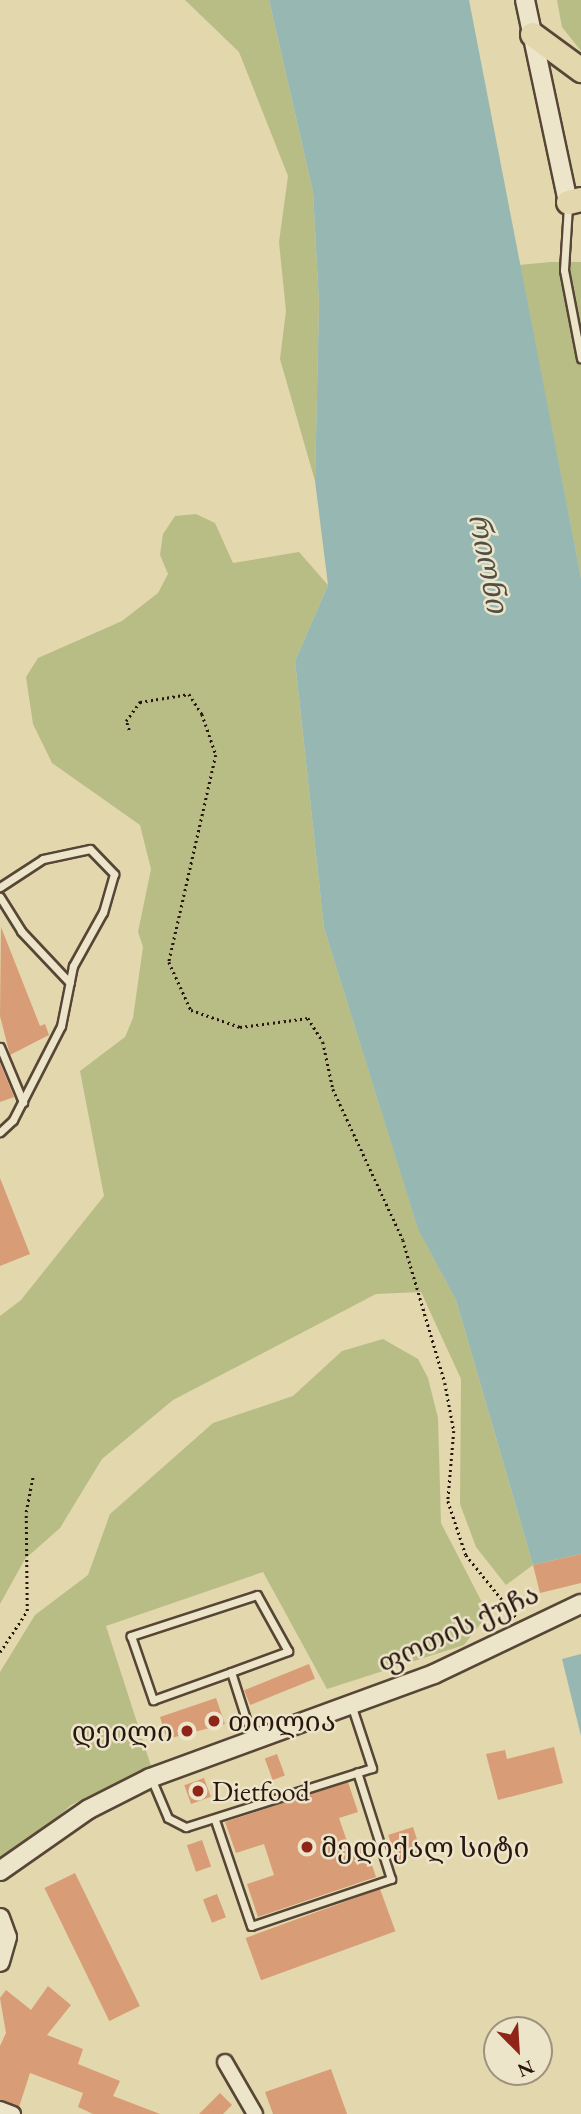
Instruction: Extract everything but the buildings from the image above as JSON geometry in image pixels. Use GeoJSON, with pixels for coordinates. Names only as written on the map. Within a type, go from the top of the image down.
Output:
{"type":"FeatureCollection","features":[{"type":"Feature","properties":{"kind":"main road"},"geometry":{"type":"LineString","coordinates":[[532,34],[581,70]]}},
{"type":"Feature","properties":{"kind":"street"},"geometry":{"type":"LineString","coordinates":[[525,0],[575,201]]}},
{"type":"Feature","properties":{"kind":"street","name":"ფოთის ქუჩა"},"geometry":{"type":"LineString","coordinates":[[0,1871],[89,1809],[150,1778],[252,1738],[434,1674],[561,1609],[581,1604]]}},
{"type":"Feature","properties":{"kind":"street"},"geometry":{"type":"LineString","coordinates":[[0,1918],[7,1937],[0,1962]]}},
{"type":"Feature","properties":{"kind":"street"},"geometry":{"type":"LineString","coordinates":[[225,2062],[255,2114]]}},
{"type":"Feature","properties":{"kind":"street"},"geometry":{"type":"LineString","coordinates":[[0,2109],[13,2114]]}},
{"type":"Feature","properties":{"kind":"lane"},"geometry":{"type":"LineString","coordinates":[[575,201],[564,270],[581,358]]}},
{"type":"Feature","properties":{"kind":"lane"},"geometry":{"type":"LineString","coordinates":[[0,887],[43,859],[90,849],[114,874],[69,983],[61,1027],[23,1102],[0,1132]]}},
{"type":"Feature","properties":{"kind":"lane"},"geometry":{"type":"LineString","coordinates":[[0,897],[21,931],[69,983]]}},
{"type":"Feature","properties":{"kind":"lane"},"geometry":{"type":"LineString","coordinates":[[0,1048],[23,1102]]}},
{"type":"Feature","properties":{"kind":"lane"},"geometry":{"type":"LineString","coordinates":[[257,1595],[288,1651],[231,1672],[153,1700],[131,1636],[257,1595]]}},
{"type":"Feature","properties":{"kind":"lane"},"geometry":{"type":"LineString","coordinates":[[231,1672],[252,1738]]}},
{"type":"Feature","properties":{"kind":"lane"},"geometry":{"type":"LineString","coordinates":[[150,1778],[174,1826],[215,1820],[372,1768],[351,1704]]}},
{"type":"Feature","properties":{"kind":"lane"},"geometry":{"type":"LineString","coordinates":[[215,1820],[251,1926],[378,1884],[391,1879],[357,1773]]}},
{"type":"Feature","properties":{"kind":"path"},"geometry":{"type":"LineString","coordinates":[[129,730],[126,721],[140,702],[189,694],[202,714],[216,755],[169,962],[191,1010],[240,1027],[308,1018],[323,1042],[333,1089],[403,1240],[445,1383],[454,1431],[448,1501],[466,1555],[508,1613],[531,1624]]}},
{"type":"Feature","properties":{"kind":"path"},"geometry":{"type":"LineString","coordinates":[[0,1653],[27,1611],[26,1511],[33,1475]]}},
{"type":"Feature","properties":{"kind":"green space"},"geometry":{"type":"Polygon","coordinates":[[[185,0],[269,0],[313,192],[319,304],[315,481],[280,359],[286,311],[279,242],[288,176],[239,52],[185,0]]]}},
{"type":"Feature","properties":{"kind":"green space"},"geometry":{"type":"Polygon","coordinates":[[[557,0],[581,0],[581,51],[562,27],[557,0]]]}},
{"type":"Feature","properties":{"kind":"green space"},"geometry":{"type":"Polygon","coordinates":[[[581,262],[581,578],[519,265],[581,262]]]}},
{"type":"Feature","properties":{"kind":"green space"},"geometry":{"type":"Polygon","coordinates":[[[196,514],[215,523],[233,563],[299,552],[328,585],[295,661],[324,928],[418,1228],[456,1300],[533,1565],[506,1585],[476,1547],[460,1504],[461,1379],[421,1292],[376,1294],[173,1400],[102,1459],[60,1528],[25,1559],[0,1604],[0,1316],[21,1300],[104,1196],[80,1071],[125,1037],[133,1018],[143,947],[138,932],[151,869],[140,825],[52,763],[33,724],[26,677],[38,658],[122,621],[158,593],[168,574],[160,555],[163,534],[175,516],[196,514]]]}},
{"type":"Feature","properties":{"kind":"green space"},"geometry":{"type":"Polygon","coordinates":[[[383,1339],[418,1359],[428,1378],[438,1418],[441,1523],[488,1614],[464,1645],[327,1689],[263,1572],[106,1626],[151,1766],[71,1805],[0,1869],[0,1672],[35,1615],[88,1575],[110,1514],[213,1423],[293,1396],[342,1351],[383,1339]]]}},
{"type":"Feature","properties":{"kind":"water","name":"რიონი"},"geometry":{"type":"Polygon","coordinates":[[[269,0],[469,0],[581,578],[581,1554],[533,1565],[456,1300],[418,1229],[324,928],[295,661],[328,585],[315,481],[319,304],[313,192],[269,0]]]}},
{"type":"Feature","properties":{"kind":"water"},"geometry":{"type":"Polygon","coordinates":[[[581,1654],[581,1736],[562,1659],[581,1654]]]}},
{"type":"Feature","properties":{"kind":"place","name":"თოლია"},"geometry":{"type":"Point","coordinates":[214,1721]}},
{"type":"Feature","properties":{"kind":"place","name":"დეილი"},"geometry":{"type":"Point","coordinates":[187,1731]}},
{"type":"Feature","properties":{"kind":"place","name":"Dietfood"},"geometry":{"type":"Point","coordinates":[198,1791]}},
{"type":"Feature","properties":{"kind":"place","name":"მედიქალ სიტი"},"geometry":{"type":"Point","coordinates":[307,1847]}}]}
